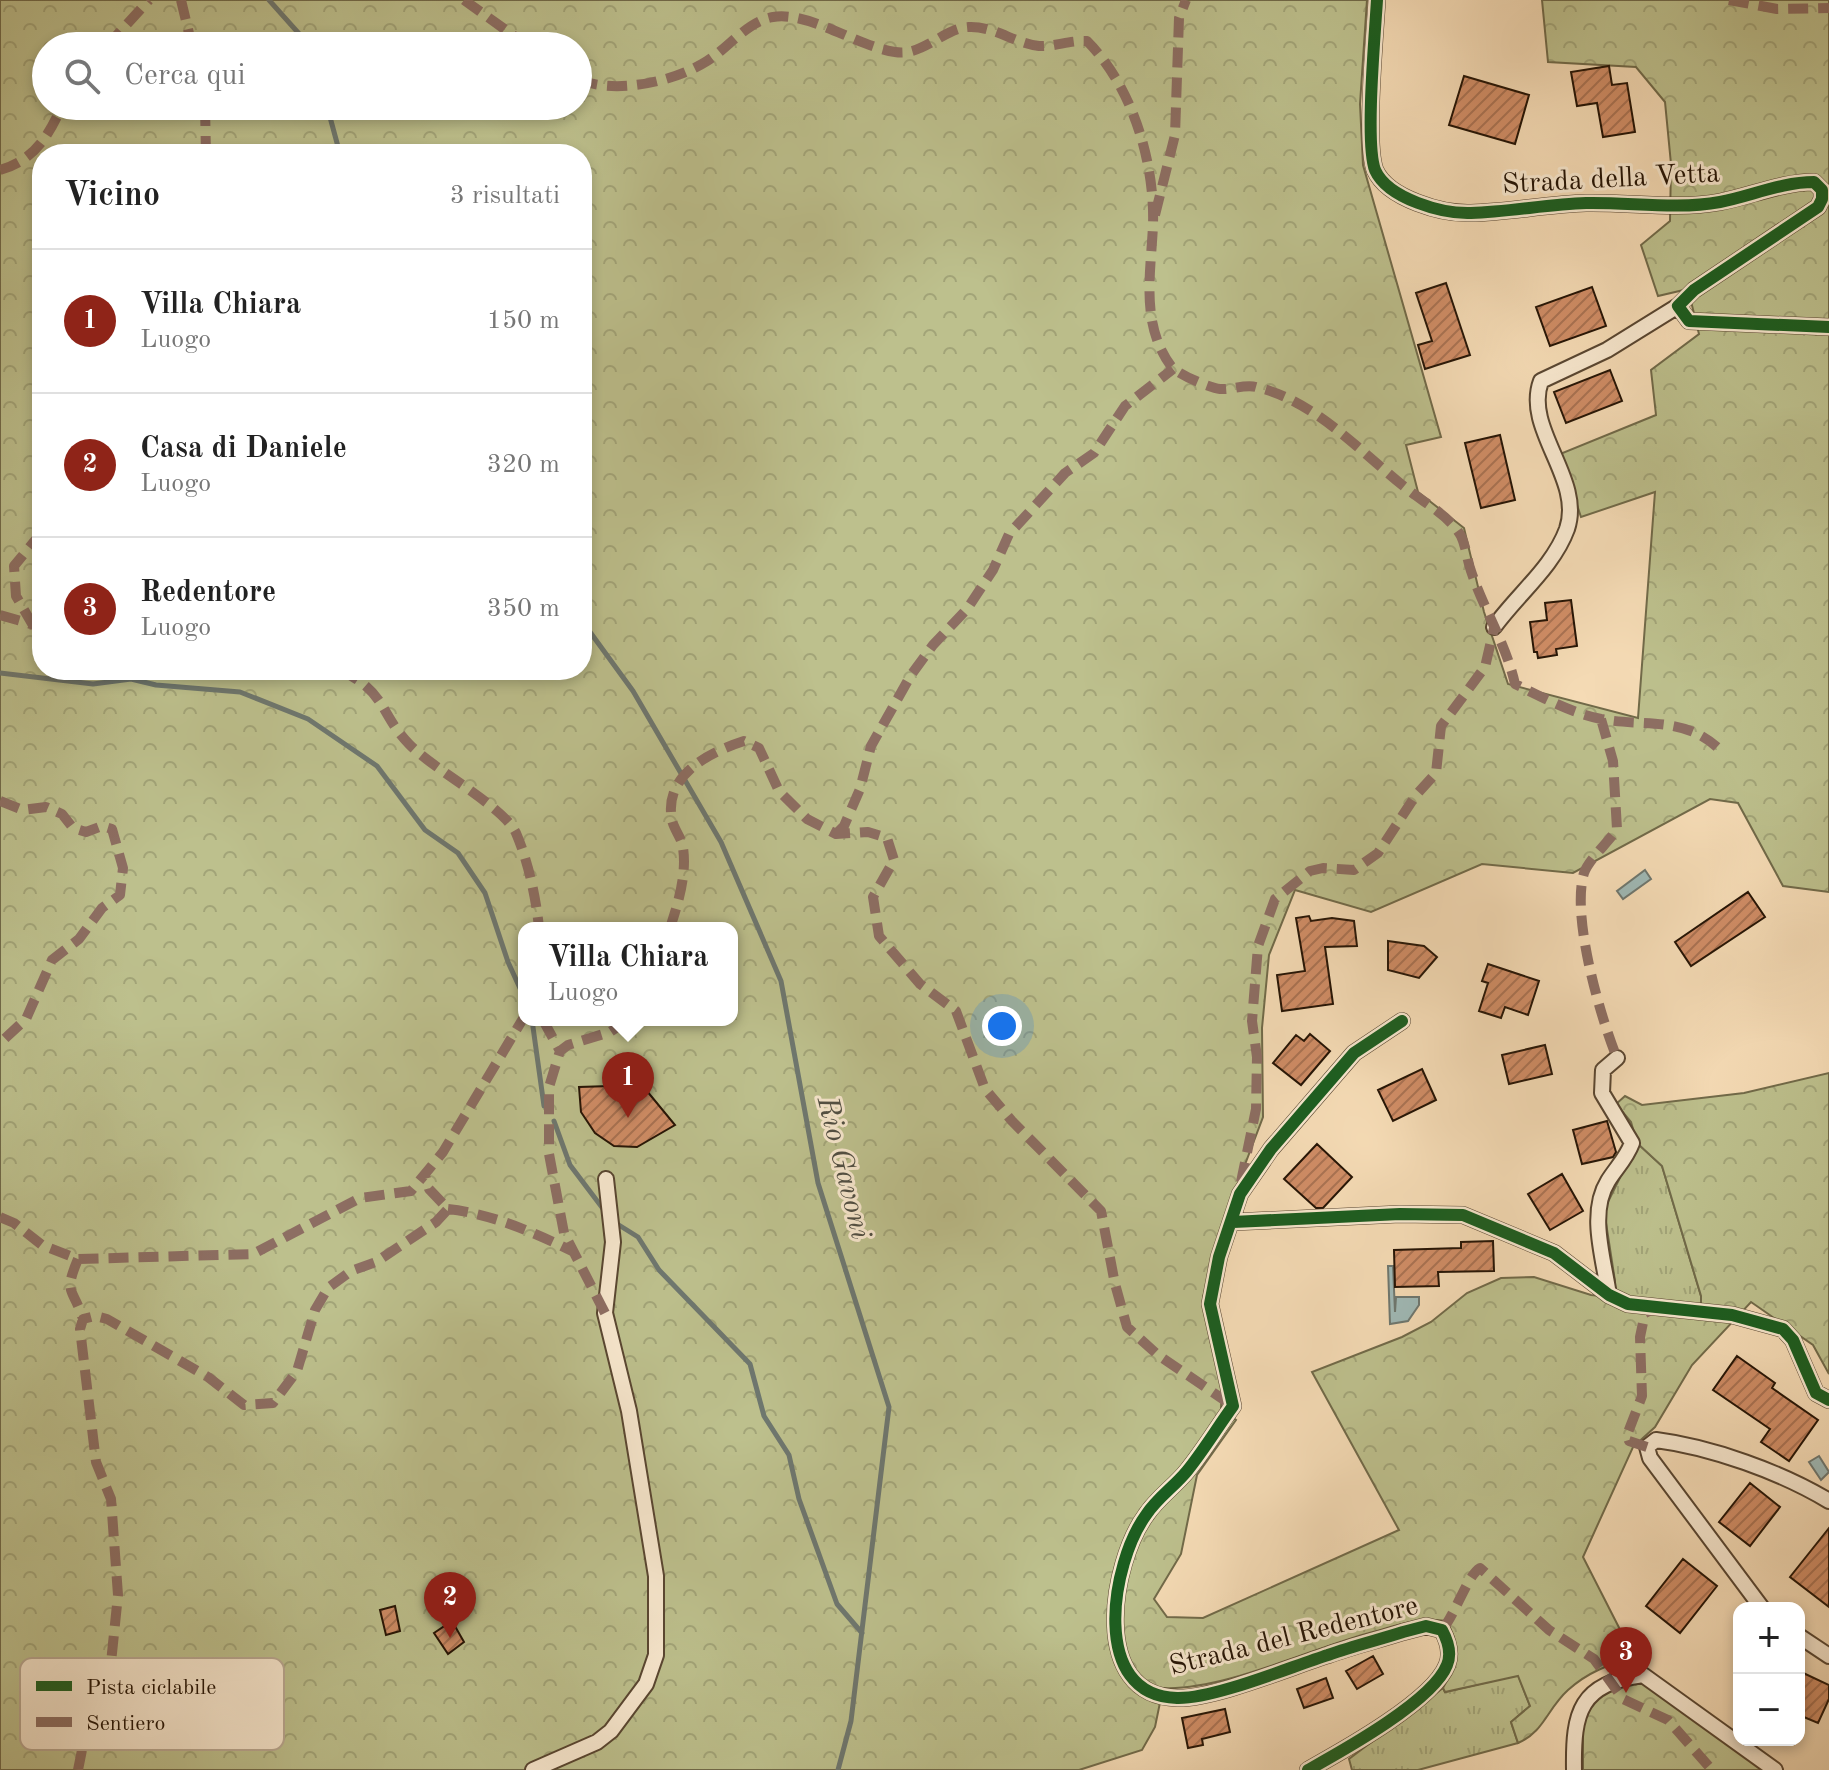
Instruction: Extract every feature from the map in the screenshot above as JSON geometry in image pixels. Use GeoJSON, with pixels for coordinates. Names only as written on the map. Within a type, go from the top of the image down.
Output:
{"type":"FeatureCollection","features":[{"type":"Feature","properties":{"kind":"street","name":"Strada della Vetta"},"geometry":{"type":"LineString","coordinates":[[1377,0],[1371,142],[1376,171],[1393,190],[1424,205],[1469,213],[1589,203],[1656,206],[1717,202],[1800,182],[1814,182],[1822,190],[1822,199],[1811,213],[1694,290],[1678,306],[1607,350],[1556,371],[1541,381],[1537,393],[1540,412],[1568,494],[1568,525],[1552,560],[1517,595],[1494,627]]}},
{"type":"Feature","properties":{"kind":"street"},"geometry":{"type":"LineString","coordinates":[[1678,306],[1689,321],[1829,327]]}},
{"type":"Feature","properties":{"kind":"street"},"geometry":{"type":"LineString","coordinates":[[1402,1021],[1354,1053],[1307,1105],[1240,1194],[1233,1222],[1400,1214],[1463,1215],[1554,1253],[1609,1295],[1628,1304],[1732,1315],[1783,1329],[1793,1340],[1816,1393],[1829,1400]]}},
{"type":"Feature","properties":{"kind":"street"},"geometry":{"type":"LineString","coordinates":[[1609,1295],[1597,1208],[1607,1182],[1626,1159],[1632,1143],[1602,1093],[1603,1070],[1617,1058]]}},
{"type":"Feature","properties":{"kind":"street"},"geometry":{"type":"LineString","coordinates":[[533,1770],[597,1742],[611,1731],[646,1684],[656,1655],[656,1576],[629,1411],[605,1313],[613,1242],[606,1179]]}},
{"type":"Feature","properties":{"kind":"street","name":"Strada del Redentore"},"geometry":{"type":"LineString","coordinates":[[1233,1222],[1219,1257],[1210,1304],[1233,1406],[1185,1474],[1146,1514],[1129,1545],[1115,1614],[1116,1642],[1120,1662],[1136,1683],[1155,1696],[1180,1698],[1250,1681],[1426,1626],[1442,1630],[1449,1643],[1449,1662],[1441,1678],[1379,1727],[1308,1770]]}},
{"type":"Feature","properties":{"kind":"street"},"geometry":{"type":"LineString","coordinates":[[1758,1602],[1650,1458],[1647,1447],[1656,1440],[1680,1443],[1798,1482],[1829,1501]]}},
{"type":"Feature","properties":{"kind":"street"},"geometry":{"type":"LineString","coordinates":[[1805,1640],[1829,1656]]}},
{"type":"Feature","properties":{"kind":"street"},"geometry":{"type":"LineString","coordinates":[[1574,1770],[1574,1731],[1585,1705],[1597,1690],[1612,1680],[1643,1675],[1775,1770]]}},
{"type":"Feature","properties":{"kind":"green space"},"geometry":{"type":"Polygon","coordinates":[[[0,0],[1367,0],[1360,104],[1363,165],[1441,437],[1406,445],[1418,492],[1464,528],[1484,612],[1508,684],[1638,718],[1655,492],[1581,517],[1560,454],[1656,415],[1651,370],[1699,334],[1688,289],[1658,296],[1641,245],[1670,221],[1671,164],[1665,102],[1636,67],[1548,62],[1542,0],[1829,0],[1829,892],[1783,886],[1738,803],[1710,799],[1573,873],[1482,864],[1371,912],[1295,890],[1269,955],[1262,1028],[1263,1117],[1219,1233],[1203,1298],[1222,1389],[1221,1408],[1236,1420],[1197,1475],[1181,1554],[1154,1599],[1167,1617],[1203,1618],[1399,1530],[1312,1372],[1402,1337],[1431,1322],[1467,1293],[1501,1278],[1534,1277],[1591,1295],[1701,1306],[1701,1296],[1662,1166],[1637,1143],[1631,1122],[1616,1104],[1625,1096],[1642,1105],[1744,1093],[1829,1073],[1829,1374],[1813,1345],[1751,1302],[1692,1365],[1655,1427],[1633,1447],[1583,1557],[1634,1657],[1583,1678],[1561,1697],[1534,1733],[1518,1743],[1511,1722],[1530,1706],[1518,1676],[1445,1692],[1443,1688],[1456,1654],[1454,1638],[1446,1621],[1427,1620],[1400,1624],[1349,1639],[1213,1683],[1163,1688],[1155,1727],[1142,1750],[1079,1770],[0,1770],[0,0]]]}},
{"type":"Feature","properties":{"kind":"green space"},"geometry":{"type":"Polygon","coordinates":[[[1637,1143],[1662,1166],[1701,1296],[1701,1306],[1624,1299],[1613,1285],[1615,1281],[1604,1210],[1637,1143]]]}},
{"type":"Feature","properties":{"kind":"green space"},"geometry":{"type":"Polygon","coordinates":[[[1518,1675],[1530,1706],[1511,1722],[1518,1743],[1418,1770],[1352,1770],[1349,1759],[1443,1688],[1445,1692],[1518,1675]]]}},
{"type":"Feature","properties":{"kind":"green space"},"geometry":{"type":"Polygon","coordinates":[[[1645,1682],[1763,1770],[1583,1770],[1583,1717],[1606,1687],[1645,1682]]]}},
{"type":"Feature","properties":{"kind":"water"},"geometry":{"type":"Polygon","coordinates":[[[1645,870],[1651,879],[1623,899],[1617,891],[1645,870]]]}},
{"type":"Feature","properties":{"kind":"water"},"geometry":{"type":"Polygon","coordinates":[[[1388,1266],[1393,1266],[1395,1312],[1396,1297],[1419,1297],[1419,1305],[1408,1321],[1390,1324],[1388,1266]]]}},
{"type":"Feature","properties":{"kind":"water"},"geometry":{"type":"Polygon","coordinates":[[[1819,1456],[1829,1472],[1821,1480],[1809,1462],[1819,1456]]]}},
{"type":"Feature","properties":{"kind":"building"},"geometry":{"type":"Polygon","coordinates":[[[1609,66],[1612,85],[1627,83],[1635,132],[1603,137],[1597,103],[1577,106],[1571,72],[1609,66]]]}},
{"type":"Feature","properties":{"kind":"building"},"geometry":{"type":"Polygon","coordinates":[[[1464,76],[1529,95],[1515,144],[1449,125],[1464,76]]]}},
{"type":"Feature","properties":{"kind":"building"},"geometry":{"type":"Polygon","coordinates":[[[1446,283],[1470,355],[1425,369],[1418,345],[1432,341],[1416,293],[1446,283]]]}},
{"type":"Feature","properties":{"kind":"building"},"geometry":{"type":"Polygon","coordinates":[[[1592,287],[1606,326],[1550,346],[1536,307],[1592,287]]]}},
{"type":"Feature","properties":{"kind":"building"},"geometry":{"type":"Polygon","coordinates":[[[1610,370],[1622,401],[1566,423],[1554,392],[1610,370]]]}},
{"type":"Feature","properties":{"kind":"building"},"geometry":{"type":"Polygon","coordinates":[[[1500,435],[1515,500],[1481,508],[1465,443],[1500,435]]]}},
{"type":"Feature","properties":{"kind":"building"},"geometry":{"type":"Polygon","coordinates":[[[1571,600],[1577,646],[1556,649],[1557,655],[1538,658],[1537,652],[1534,652],[1530,622],[1547,620],[1545,603],[1571,600]]]}},
{"type":"Feature","properties":{"kind":"building"},"geometry":{"type":"Polygon","coordinates":[[[1748,892],[1765,917],[1691,966],[1675,942],[1748,892]]]}},
{"type":"Feature","properties":{"kind":"building"},"geometry":{"type":"Polygon","coordinates":[[[1309,916],[1311,921],[1332,918],[1354,921],[1357,946],[1325,947],[1333,1004],[1282,1011],[1277,975],[1305,971],[1296,918],[1309,916]]]}},
{"type":"Feature","properties":{"kind":"building"},"geometry":{"type":"Polygon","coordinates":[[[1388,941],[1424,946],[1437,957],[1419,978],[1388,970],[1388,941]]]}},
{"type":"Feature","properties":{"kind":"building"},"geometry":{"type":"Polygon","coordinates":[[[1488,964],[1539,981],[1528,1015],[1505,1007],[1501,1018],[1479,1011],[1488,983],[1482,981],[1488,964]]]}},
{"type":"Feature","properties":{"kind":"building"},"geometry":{"type":"Polygon","coordinates":[[[1310,1034],[1330,1051],[1301,1085],[1273,1063],[1296,1035],[1304,1041],[1310,1034]]]}},
{"type":"Feature","properties":{"kind":"building"},"geometry":{"type":"Polygon","coordinates":[[[1545,1045],[1552,1074],[1509,1084],[1502,1055],[1545,1045]]]}},
{"type":"Feature","properties":{"kind":"building"},"geometry":{"type":"Polygon","coordinates":[[[1422,1069],[1436,1100],[1393,1121],[1378,1090],[1422,1069]]]}},
{"type":"Feature","properties":{"kind":"building"},"geometry":{"type":"Polygon","coordinates":[[[642,1085],[675,1125],[637,1147],[614,1146],[595,1133],[581,1112],[579,1087],[642,1085]]]}},
{"type":"Feature","properties":{"kind":"building"},"geometry":{"type":"Polygon","coordinates":[[[1607,1121],[1616,1152],[1613,1157],[1582,1164],[1573,1130],[1607,1121]]]}},
{"type":"Feature","properties":{"kind":"building"},"geometry":{"type":"Polygon","coordinates":[[[1317,1144],[1352,1177],[1323,1208],[1316,1208],[1284,1179],[1317,1144]]]}},
{"type":"Feature","properties":{"kind":"building"},"geometry":{"type":"Polygon","coordinates":[[[1562,1174],[1583,1211],[1550,1230],[1528,1194],[1562,1174]]]}},
{"type":"Feature","properties":{"kind":"building"},"geometry":{"type":"Polygon","coordinates":[[[1493,1241],[1494,1271],[1438,1272],[1439,1286],[1395,1287],[1394,1250],[1461,1248],[1461,1242],[1493,1241]]]}},
{"type":"Feature","properties":{"kind":"building"},"geometry":{"type":"Polygon","coordinates":[[[1737,1356],[1775,1383],[1772,1388],[1818,1420],[1789,1461],[1761,1442],[1770,1429],[1713,1390],[1737,1356]]]}},
{"type":"Feature","properties":{"kind":"building"},"geometry":{"type":"Polygon","coordinates":[[[1750,1483],[1780,1507],[1750,1546],[1719,1522],[1750,1483]]]}},
{"type":"Feature","properties":{"kind":"building"},"geometry":{"type":"Polygon","coordinates":[[[1829,1528],[1829,1607],[1790,1577],[1829,1528]]]}},
{"type":"Feature","properties":{"kind":"building"},"geometry":{"type":"Polygon","coordinates":[[[1683,1559],[1717,1586],[1680,1633],[1646,1606],[1683,1559]]]}},
{"type":"Feature","properties":{"kind":"building"},"geometry":{"type":"Polygon","coordinates":[[[395,1606],[400,1631],[386,1635],[380,1610],[395,1606]]]}},
{"type":"Feature","properties":{"kind":"building"},"geometry":{"type":"Polygon","coordinates":[[[452,1621],[464,1642],[448,1654],[434,1633],[452,1621]]]}},
{"type":"Feature","properties":{"kind":"building"},"geometry":{"type":"Polygon","coordinates":[[[1373,1656],[1383,1674],[1357,1689],[1346,1671],[1373,1656]]]}},
{"type":"Feature","properties":{"kind":"building"},"geometry":{"type":"Polygon","coordinates":[[[1805,1674],[1829,1685],[1829,1699],[1818,1723],[1805,1718],[1805,1674]]]}},
{"type":"Feature","properties":{"kind":"building"},"geometry":{"type":"Polygon","coordinates":[[[1326,1678],[1333,1698],[1304,1708],[1297,1689],[1326,1678]]]}},
{"type":"Feature","properties":{"kind":"building"},"geometry":{"type":"Polygon","coordinates":[[[1225,1709],[1230,1732],[1202,1739],[1203,1745],[1188,1748],[1182,1718],[1225,1709]]]}},
{"type":"Feature","properties":{"kind":"waterway","name":"Rio Gavoni"},"geometry":{"type":"LineString","coordinates":[[269,0],[298,32]]}},
{"type":"Feature","properties":{"kind":"waterway","name":"Rio Gavoni"},"geometry":{"type":"LineString","coordinates":[[331,120],[337,144]]}},
{"type":"Feature","properties":{"kind":"waterway","name":"Rio Gavoni"},"geometry":{"type":"LineString","coordinates":[[592,635],[633,691],[721,842],[781,981],[818,1183],[889,1407],[851,1721],[838,1770]]}},
{"type":"Feature","properties":{"kind":"waterway"},"geometry":{"type":"LineString","coordinates":[[0,673],[32,677]]}},
{"type":"Feature","properties":{"kind":"waterway"},"geometry":{"type":"LineString","coordinates":[[59,680],[93,684],[123,680]]}},
{"type":"Feature","properties":{"kind":"waterway"},"geometry":{"type":"LineString","coordinates":[[135,680],[156,685],[240,692],[308,719],[377,766],[425,830],[458,853],[485,893],[518,984]]}},
{"type":"Feature","properties":{"kind":"waterway"},"geometry":{"type":"LineString","coordinates":[[533,1026],[544,1106]]}},
{"type":"Feature","properties":{"kind":"waterway"},"geometry":{"type":"LineString","coordinates":[[554,1121],[570,1165],[604,1210]]}},
{"type":"Feature","properties":{"kind":"waterway"},"geometry":{"type":"LineString","coordinates":[[614,1222],[638,1237],[659,1270],[750,1364],[764,1416],[789,1455],[799,1499],[837,1604],[862,1633]]}},
{"type":"Feature","properties":{"kind":"marked path"},"geometry":{"type":"LineString","coordinates":[[120,32],[149,0]]}},
{"type":"Feature","properties":{"kind":"marked path"},"geometry":{"type":"LineString","coordinates":[[181,0],[189,32]]}},
{"type":"Feature","properties":{"kind":"marked path"},"geometry":{"type":"LineString","coordinates":[[464,0],[509,32]]}},
{"type":"Feature","properties":{"kind":"marked path"},"geometry":{"type":"LineString","coordinates":[[1155,215],[1175,135],[1179,18],[1186,0]]}},
{"type":"Feature","properties":{"kind":"marked path"},"geometry":{"type":"LineString","coordinates":[[1729,0],[1777,9],[1829,8]]}},
{"type":"Feature","properties":{"kind":"marked path"},"geometry":{"type":"LineString","coordinates":[[592,84],[626,86],[678,75],[715,56],[755,24],[773,17],[802,19],[895,52],[924,47],[951,32],[969,27],[987,29],[1039,46],[1087,41],[1117,80],[1138,126],[1145,151],[1153,201],[1151,315],[1161,350],[1171,366],[1187,377],[1215,388],[1256,387],[1299,404],[1338,431],[1445,517],[1463,540],[1471,571],[1515,684],[1590,716],[1676,727],[1704,737],[1717,747]]}},
{"type":"Feature","properties":{"kind":"marked path"},"geometry":{"type":"LineString","coordinates":[[39,144],[55,120]]}},
{"type":"Feature","properties":{"kind":"marked path"},"geometry":{"type":"LineString","coordinates":[[205,120],[206,144]]}},
{"type":"Feature","properties":{"kind":"marked path"},"geometry":{"type":"LineString","coordinates":[[0,170],[32,153]]}},
{"type":"Feature","properties":{"kind":"marked path"},"geometry":{"type":"LineString","coordinates":[[836,834],[844,826],[860,789],[871,746],[911,675],[933,645],[967,609],[993,570],[1009,534],[1065,473],[1094,453],[1125,406],[1173,369]]}},
{"type":"Feature","properties":{"kind":"marked path"},"geometry":{"type":"LineString","coordinates":[[32,544],[14,566],[16,596],[32,624]]}},
{"type":"Feature","properties":{"kind":"marked path"},"geometry":{"type":"LineString","coordinates":[[0,615],[32,624]]}},
{"type":"Feature","properties":{"kind":"marked path"},"geometry":{"type":"LineString","coordinates":[[1241,1182],[1256,1109],[1257,1057],[1252,1021],[1258,946],[1275,899],[1310,871],[1323,868],[1354,870],[1378,853],[1416,795],[1436,773],[1441,726],[1485,667],[1494,628]]}},
{"type":"Feature","properties":{"kind":"marked path"},"geometry":{"type":"LineString","coordinates":[[358,680],[375,695],[409,744],[509,822],[528,867],[538,922]]}},
{"type":"Feature","properties":{"kind":"marked path"},"geometry":{"type":"LineString","coordinates":[[1601,719],[1613,761],[1617,829],[1584,873],[1581,914],[1589,966],[1617,1058]]}},
{"type":"Feature","properties":{"kind":"marked path"},"geometry":{"type":"LineString","coordinates":[[672,922],[684,868],[682,844],[672,820],[671,804],[675,790],[692,768],[731,746],[744,741],[759,748],[779,791],[807,819],[836,834],[868,832],[887,838],[894,860],[873,897],[879,936],[920,984],[956,1011],[985,1089],[1012,1121],[1101,1211],[1127,1327],[1158,1355],[1233,1406]]}},
{"type":"Feature","properties":{"kind":"marked path"},"geometry":{"type":"LineString","coordinates":[[0,801],[23,810],[46,807],[62,814],[73,828],[86,832],[102,826],[112,829],[123,868],[120,895],[102,908],[79,939],[52,960],[26,1019],[0,1043]]}},
{"type":"Feature","properties":{"kind":"marked path"},"geometry":{"type":"LineString","coordinates":[[0,1217],[14,1223],[42,1245],[78,1259],[253,1254],[360,1198],[411,1191],[443,1152],[519,1026]]}},
{"type":"Feature","properties":{"kind":"marked path"},"geometry":{"type":"LineString","coordinates":[[546,1026],[560,1051]]}},
{"type":"Feature","properties":{"kind":"marked path"},"geometry":{"type":"LineString","coordinates":[[605,1313],[564,1233],[549,1154],[549,1087],[560,1051],[568,1045],[610,1032],[619,1026]]}},
{"type":"Feature","properties":{"kind":"marked path"},"geometry":{"type":"LineString","coordinates":[[111,1658],[118,1595],[111,1499],[96,1462],[80,1329],[83,1319],[95,1316],[107,1319],[208,1377],[244,1405],[273,1403],[297,1371],[315,1310],[328,1288],[351,1271],[376,1262],[436,1222],[448,1209],[429,1189],[425,1175]]}},
{"type":"Feature","properties":{"kind":"marked path"},"geometry":{"type":"LineString","coordinates":[[448,1209],[512,1225],[572,1251]]}},
{"type":"Feature","properties":{"kind":"marked path"},"geometry":{"type":"LineString","coordinates":[[78,1259],[70,1285],[83,1319]]}},
{"type":"Feature","properties":{"kind":"marked path"},"geometry":{"type":"LineString","coordinates":[[1647,1447],[1629,1441],[1627,1435],[1642,1396],[1640,1337],[1645,1313],[1655,1308]]}},
{"type":"Feature","properties":{"kind":"marked path"},"geometry":{"type":"LineString","coordinates":[[1442,1630],[1480,1568],[1549,1630],[1594,1659],[1623,1699],[1668,1720],[1712,1770]]}},
{"type":"Feature","properties":{"kind":"marked path"},"geometry":{"type":"LineString","coordinates":[[78,1770],[82,1750]]}},
{"type":"Feature","properties":{"kind":"cycle path"},"geometry":{"type":"LineString","coordinates":[[1377,0],[1372,156],[1375,170],[1392,189],[1417,203],[1446,211],[1471,213],[1586,203],[1703,204],[1790,184],[1814,182],[1822,190],[1818,207],[1694,290],[1678,306],[1689,321],[1829,327]]}},
{"type":"Feature","properties":{"kind":"cycle path"},"geometry":{"type":"LineString","coordinates":[[1308,1770],[1385,1724],[1424,1694],[1447,1665],[1448,1643],[1442,1630],[1426,1626],[1231,1688],[1177,1698],[1149,1692],[1130,1675],[1119,1652],[1115,1624],[1117,1593],[1134,1537],[1146,1515],[1187,1471],[1233,1406],[1210,1304],[1219,1257],[1240,1194],[1271,1149],[1354,1053],[1402,1021]]}},
{"type":"Feature","properties":{"kind":"cycle path"},"geometry":{"type":"LineString","coordinates":[[1233,1222],[1400,1214],[1463,1215],[1554,1253],[1609,1295],[1628,1304],[1732,1315],[1783,1329],[1793,1340],[1816,1393],[1829,1400]]}},
{"type":"Feature","properties":{"kind":"place","name":"Villa Chiara"},"geometry":{"type":"Point","coordinates":[628,1118]}},
{"type":"Feature","properties":{"kind":"place","name":"Casa di Daniele"},"geometry":{"type":"Point","coordinates":[450,1638]}},
{"type":"Feature","properties":{"kind":"place","name":"Redentore"},"geometry":{"type":"Point","coordinates":[1626,1693]}}]}
